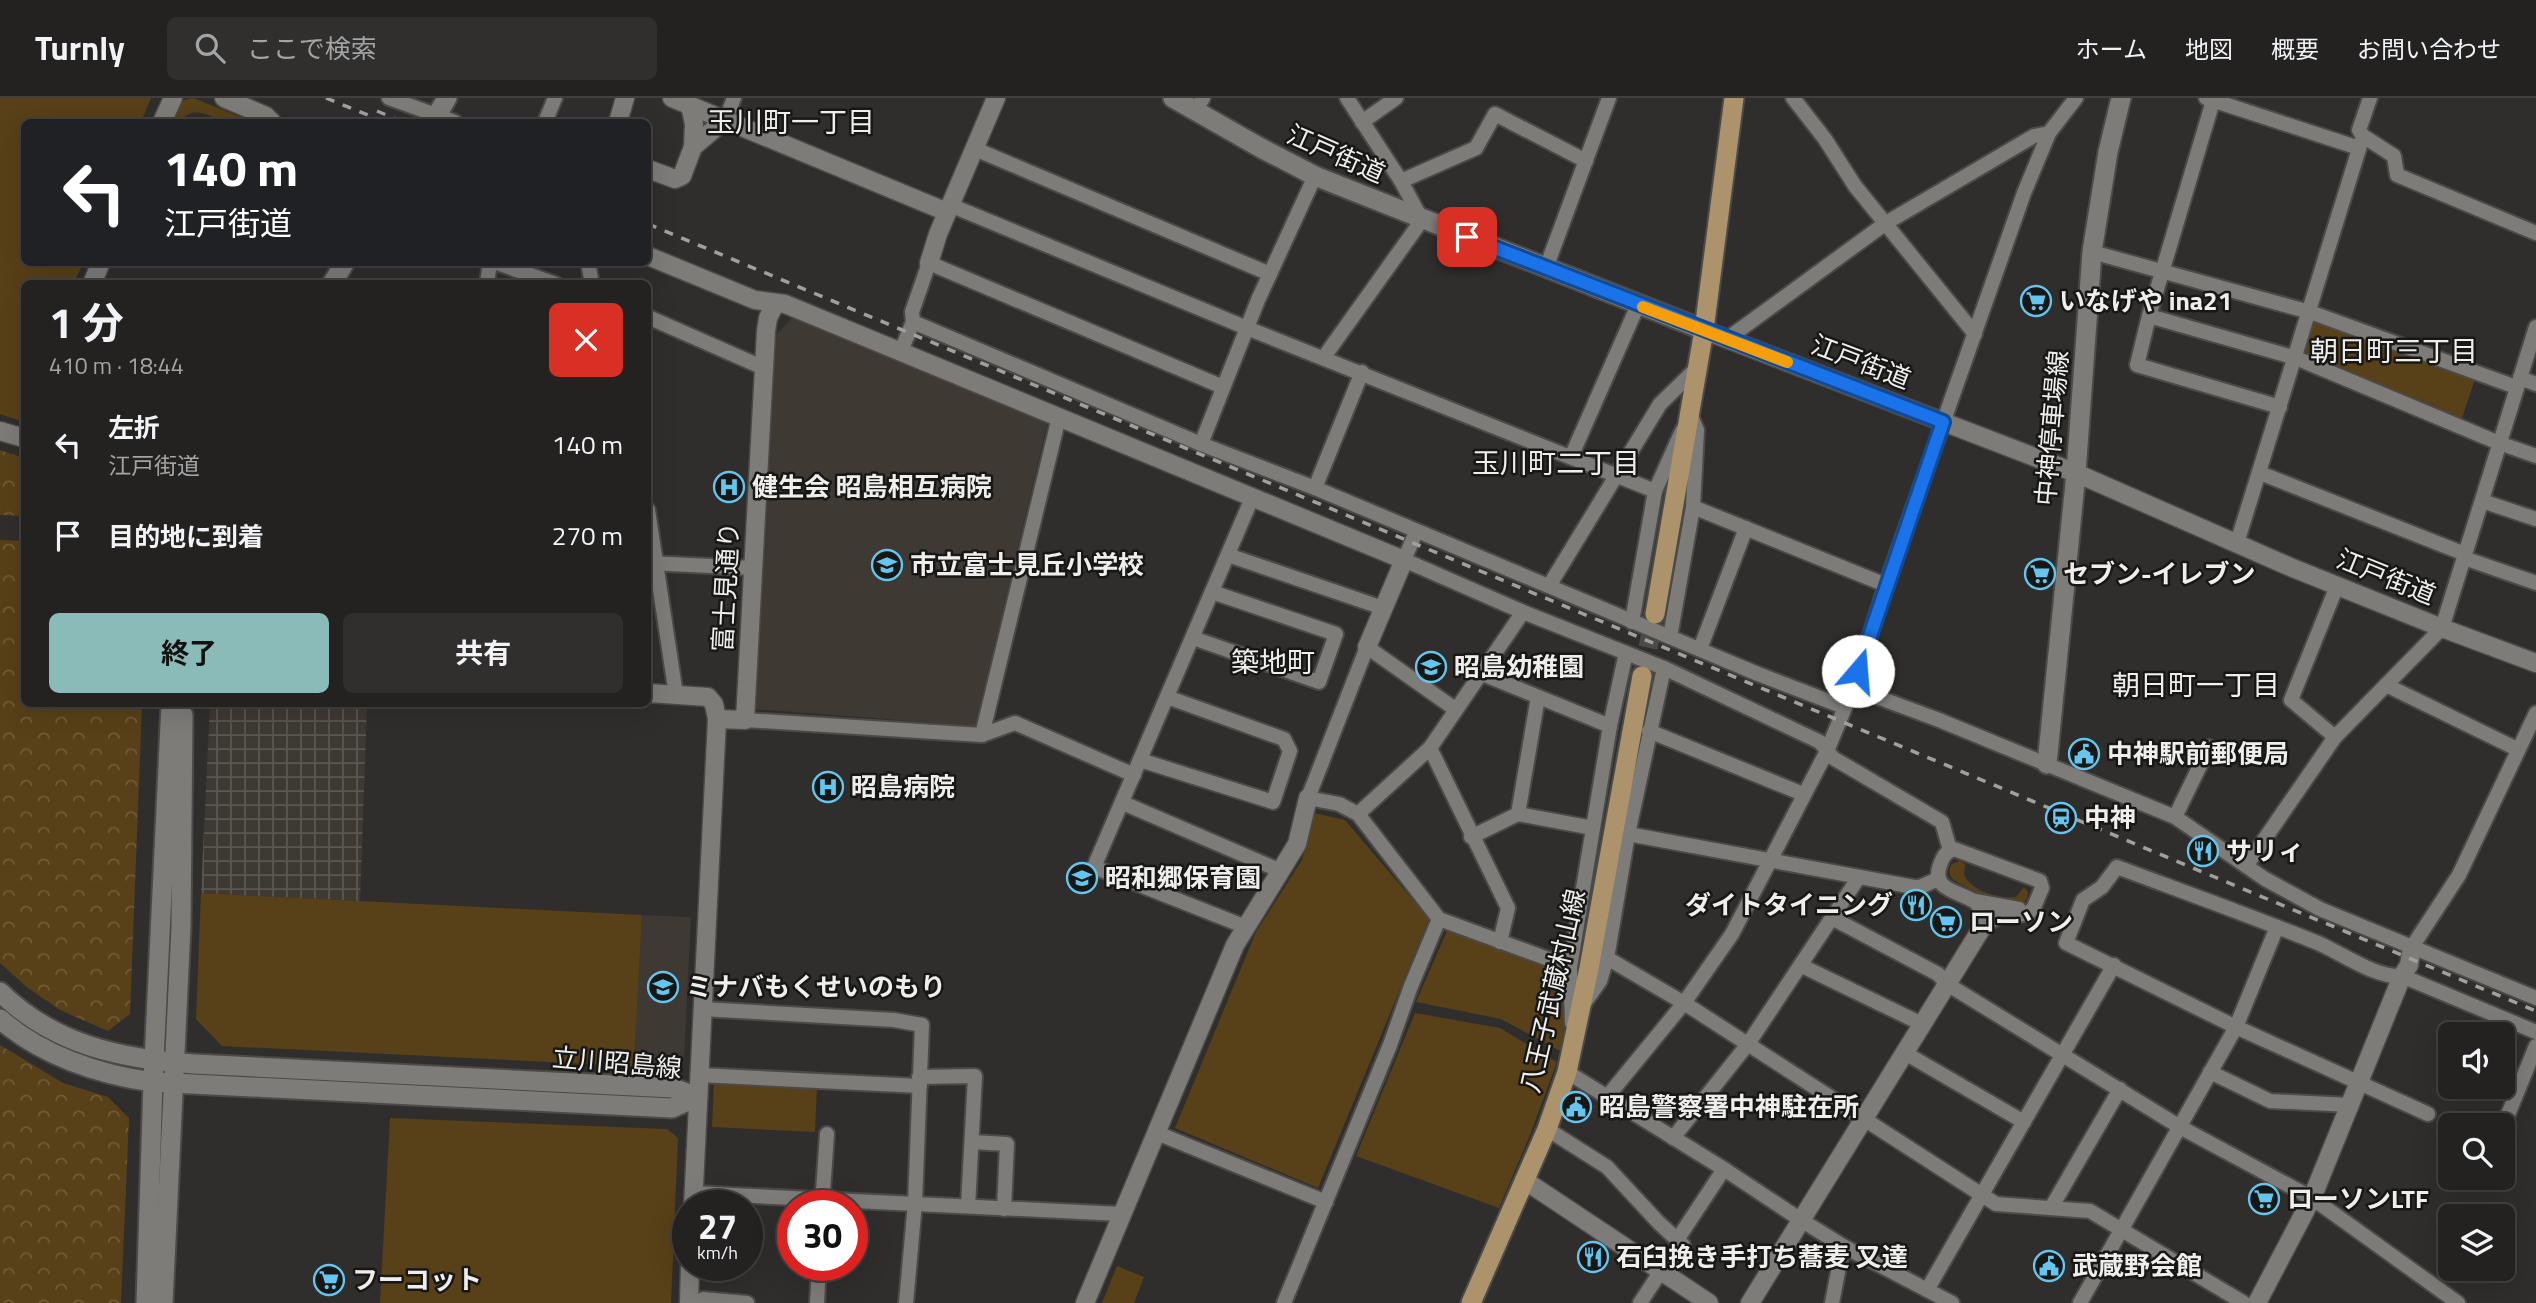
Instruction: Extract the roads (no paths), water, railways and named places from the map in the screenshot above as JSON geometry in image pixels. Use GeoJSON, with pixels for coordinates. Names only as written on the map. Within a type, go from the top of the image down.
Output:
{"type":"FeatureCollection","features":[{"type":"Feature","properties":{"kind":"main road"},"geometry":{"type":"LineString","coordinates":[[435,119],[447,98]]}},
{"type":"Feature","properties":{"kind":"main road","name":"江戸街道"},"geometry":{"type":"LineString","coordinates":[[1174,98],[1199,104],[1261,148],[1315,176],[1704,330]]}},
{"type":"Feature","properties":{"kind":"main road"},"geometry":{"type":"LineString","coordinates":[[1655,614],[1704,330],[1734,98]]}},
{"type":"Feature","properties":{"kind":"main road","name":"中神停車場線"},"geometry":{"type":"LineString","coordinates":[[2047,764],[2076,472],[2092,252],[2108,152],[2120,98]]}},
{"type":"Feature","properties":{"kind":"main road","name":"八王子武蔵村山線"},"geometry":{"type":"LineString","coordinates":[[1471,1303],[1547,1129],[1567,1072],[1582,1006],[1642,676]]}},
{"type":"Feature","properties":{"kind":"main road"},"geometry":{"type":"LineString","coordinates":[[146,1303],[153,1082],[171,707]]}},
{"type":"Feature","properties":{"kind":"main road"},"geometry":{"type":"LineString","coordinates":[[163,1303],[181,927],[184,707]]}},
{"type":"Feature","properties":{"kind":"main road","name":"立川昭島線"},"geometry":{"type":"LineString","coordinates":[[0,992],[38,1020],[78,1042],[125,1057],[154,1062],[174,1073]]}},
{"type":"Feature","properties":{"kind":"main road","name":"立川昭島線"},"geometry":{"type":"LineString","coordinates":[[0,1019],[28,1039],[80,1064],[153,1082],[174,1073],[673,1088],[698,1097]]}},
{"type":"Feature","properties":{"kind":"street"},"geometry":{"type":"LineString","coordinates":[[164,119],[173,98]]}},
{"type":"Feature","properties":{"kind":"street"},"geometry":{"type":"LineString","coordinates":[[224,98],[269,119]]}},
{"type":"Feature","properties":{"kind":"street"},"geometry":{"type":"LineString","coordinates":[[389,98],[432,119]]}},
{"type":"Feature","properties":{"kind":"street"},"geometry":{"type":"LineString","coordinates":[[546,119],[555,98]]}},
{"type":"Feature","properties":{"kind":"street"},"geometry":{"type":"LineString","coordinates":[[672,98],[1655,491]]}},
{"type":"Feature","properties":{"kind":"street"},"geometry":{"type":"LineString","coordinates":[[693,147],[726,119],[734,98]]}},
{"type":"Feature","properties":{"kind":"street"},"geometry":{"type":"LineString","coordinates":[[901,351],[913,322],[912,312],[949,208],[996,98]]}},
{"type":"Feature","properties":{"kind":"street"},"geometry":{"type":"LineString","coordinates":[[1324,357],[1422,220],[1401,181],[1347,98]]}},
{"type":"Feature","properties":{"kind":"street"},"geometry":{"type":"LineString","coordinates":[[1363,122],[1396,98]]}},
{"type":"Feature","properties":{"kind":"street"},"geometry":{"type":"LineString","coordinates":[[1546,268],[1609,98]]}},
{"type":"Feature","properties":{"kind":"street"},"geometry":{"type":"LineString","coordinates":[[1793,98],[1825,139],[1855,186],[1975,334]]}},
{"type":"Feature","properties":{"kind":"street"},"geometry":{"type":"LineString","coordinates":[[1607,1097],[1684,1003],[1732,934],[1827,751],[1853,688],[1886,585],[2024,193],[2049,133],[2076,98]]}},
{"type":"Feature","properties":{"kind":"street"},"geometry":{"type":"LineString","coordinates":[[2237,543],[2361,142],[2359,130],[2370,98]]}},
{"type":"Feature","properties":{"kind":"street"},"geometry":{"type":"LineString","coordinates":[[2280,407],[2137,365],[2209,99],[2231,102],[2361,142],[2394,156],[2397,175],[2536,233]]}},
{"type":"Feature","properties":{"kind":"street"},"geometry":{"type":"LineString","coordinates":[[651,170],[675,179],[682,176],[693,147],[694,124],[690,105]]}},
{"type":"Feature","properties":{"kind":"street"},"geometry":{"type":"LineString","coordinates":[[1401,181],[1476,148],[1496,114],[1586,161]]}},
{"type":"Feature","properties":{"kind":"street"},"geometry":{"type":"LineString","coordinates":[[1727,340],[1886,223],[2034,136],[2049,133]]}},
{"type":"Feature","properties":{"kind":"street"},"geometry":{"type":"LineString","coordinates":[[975,149],[1270,274]]}},
{"type":"Feature","properties":{"kind":"street"},"geometry":{"type":"LineString","coordinates":[[1201,444],[1247,328],[1315,176]]}},
{"type":"Feature","properties":{"kind":"street"},"geometry":{"type":"LineString","coordinates":[[2092,252],[2310,312],[2518,383],[2536,384]]}},
{"type":"Feature","properties":{"kind":"street"},"geometry":{"type":"LineString","coordinates":[[651,257],[755,300],[785,304],[901,351],[1523,612],[1664,668],[1821,742],[1833,758],[1942,822],[1950,850]]}},
{"type":"Feature","properties":{"kind":"street"},"geometry":{"type":"LineString","coordinates":[[929,263],[1223,387]]}},
{"type":"Feature","properties":{"kind":"street"},"geometry":{"type":"LineString","coordinates":[[504,266],[544,280]]}},
{"type":"Feature","properties":{"kind":"street","name":"富士見通り"},"geometry":{"type":"LineString","coordinates":[[745,720],[764,368],[768,318],[775,304]]}},
{"type":"Feature","properties":{"kind":"street"},"geometry":{"type":"LineString","coordinates":[[1571,457],[1638,305]]}},
{"type":"Feature","properties":{"kind":"street"},"geometry":{"type":"LineString","coordinates":[[2149,316],[2296,358],[2536,456]]}},
{"type":"Feature","properties":{"kind":"street"},"geometry":{"type":"LineString","coordinates":[[651,318],[764,368]]}},
{"type":"Feature","properties":{"kind":"street"},"geometry":{"type":"LineString","coordinates":[[913,322],[1201,444],[1315,488],[1416,533],[1844,707]]}},
{"type":"Feature","properties":{"kind":"street"},"geometry":{"type":"LineString","coordinates":[[2246,866],[2335,737],[2442,628],[2536,327]]}},
{"type":"Feature","properties":{"kind":"street","name":"江戸街道"},"geometry":{"type":"LineString","coordinates":[[1704,330],[2076,472],[2337,586],[2536,663]]}},
{"type":"Feature","properties":{"kind":"street"},"geometry":{"type":"LineString","coordinates":[[1549,586],[1660,404],[1698,367]]}},
{"type":"Feature","properties":{"kind":"street"},"geometry":{"type":"LineString","coordinates":[[1315,488],[1362,373]]}},
{"type":"Feature","properties":{"kind":"street"},"geometry":{"type":"LineString","coordinates":[[1632,621],[1655,491],[1690,414]]}},
{"type":"Feature","properties":{"kind":"street"},"geometry":{"type":"LineString","coordinates":[[1670,636],[1693,507],[1697,430],[1690,414]]}},
{"type":"Feature","properties":{"kind":"street"},"geometry":{"type":"LineString","coordinates":[[982,734],[1059,417]]}},
{"type":"Feature","properties":{"kind":"street"},"geometry":{"type":"LineString","coordinates":[[0,431],[21,437]]}},
{"type":"Feature","properties":{"kind":"street"},"geometry":{"type":"LineString","coordinates":[[2260,473],[2536,583]]}},
{"type":"Feature","properties":{"kind":"street"},"geometry":{"type":"LineString","coordinates":[[1246,926],[1094,867],[1252,498]]}},
{"type":"Feature","properties":{"kind":"street"},"geometry":{"type":"LineString","coordinates":[[2482,501],[2536,519]]}},
{"type":"Feature","properties":{"kind":"street"},"geometry":{"type":"LineString","coordinates":[[1693,507],[1886,585]]}},
{"type":"Feature","properties":{"kind":"street"},"geometry":{"type":"LineString","coordinates":[[1700,649],[1746,528]]}},
{"type":"Feature","properties":{"kind":"street"},"geometry":{"type":"LineString","coordinates":[[1085,1303],[1236,945],[1297,844],[1308,798],[1367,647],[1416,533]]}},
{"type":"Feature","properties":{"kind":"street"},"geometry":{"type":"LineString","coordinates":[[1227,555],[1383,608]]}},
{"type":"Feature","properties":{"kind":"street"},"geometry":{"type":"LineString","coordinates":[[676,695],[651,564],[753,568]]}},
{"type":"Feature","properties":{"kind":"street"},"geometry":{"type":"LineString","coordinates":[[2335,737],[2291,700],[2337,586]]}},
{"type":"Feature","properties":{"kind":"street"},"geometry":{"type":"LineString","coordinates":[[1193,638],[1319,682],[1336,634],[1212,592]]}},
{"type":"Feature","properties":{"kind":"street"},"geometry":{"type":"LineString","coordinates":[[1358,814],[1430,748],[1523,612]]}},
{"type":"Feature","properties":{"kind":"street"},"geometry":{"type":"LineString","coordinates":[[1367,647],[1455,709]]}},
{"type":"Feature","properties":{"kind":"street"},"geometry":{"type":"LineString","coordinates":[[1573,1049],[1570,967],[1610,726],[1626,653]]}},
{"type":"Feature","properties":{"kind":"street"},"geometry":{"type":"LineString","coordinates":[[1582,1006],[1600,981],[1607,958],[1628,834],[1664,668]]}},
{"type":"Feature","properties":{"kind":"street"},"geometry":{"type":"LineString","coordinates":[[1480,673],[1610,726]]}},
{"type":"Feature","properties":{"kind":"street"},"geometry":{"type":"LineString","coordinates":[[2386,685],[2517,749]]}},
{"type":"Feature","properties":{"kind":"street"},"geometry":{"type":"LineString","coordinates":[[1853,688],[2175,817],[2246,866],[2320,909],[2536,998]]}},
{"type":"Feature","properties":{"kind":"street"},"geometry":{"type":"LineString","coordinates":[[651,693],[708,697],[714,704],[717,719],[693,1190]]}},
{"type":"Feature","properties":{"kind":"street"},"geometry":{"type":"LineString","coordinates":[[1518,814],[1538,696]]}},
{"type":"Feature","properties":{"kind":"street"},"geometry":{"type":"LineString","coordinates":[[1140,760],[1273,802],[1290,751],[1284,739],[1167,697]]}},
{"type":"Feature","properties":{"kind":"street"},"geometry":{"type":"LineString","coordinates":[[2256,1303],[2312,1198],[2402,976],[2409,965],[2412,947],[2459,875],[2536,713]]}},
{"type":"Feature","properties":{"kind":"street"},"geometry":{"type":"LineString","coordinates":[[717,719],[982,734],[1015,723],[1134,775]]}},
{"type":"Feature","properties":{"kind":"street"},"geometry":{"type":"LineString","coordinates":[[1649,732],[1803,794]]}},
{"type":"Feature","properties":{"kind":"street"},"geometry":{"type":"LineString","coordinates":[[2175,817],[2209,747]]}},
{"type":"Feature","properties":{"kind":"street"},"geometry":{"type":"LineString","coordinates":[[1430,748],[1471,837],[1508,908],[1500,942]]}},
{"type":"Feature","properties":{"kind":"street"},"geometry":{"type":"LineString","coordinates":[[1308,798],[1339,804],[1358,814],[1439,919],[1570,967]]}},
{"type":"Feature","properties":{"kind":"street"},"geometry":{"type":"LineString","coordinates":[[1123,803],[1281,871]]}},
{"type":"Feature","properties":{"kind":"street"},"geometry":{"type":"LineString","coordinates":[[1471,837],[1518,814],[1593,828]]}},
{"type":"Feature","properties":{"kind":"street"},"geometry":{"type":"LineString","coordinates":[[1628,834],[1920,887],[1938,879]]}},
{"type":"Feature","properties":{"kind":"street"},"geometry":{"type":"LineString","coordinates":[[1750,1303],[1983,926],[2000,916],[2028,914],[2034,907],[2042,888],[2040,881],[1959,850],[1945,853],[1938,868],[1938,879],[1944,888],[1975,901],[2023,910],[2034,907]]}},
{"type":"Feature","properties":{"kind":"street"},"geometry":{"type":"LineString","coordinates":[[2428,1114],[2236,1027],[2066,943],[2083,900],[2102,887],[2116,867],[2277,927],[2339,952],[2381,973],[2392,977],[2402,976],[2536,1032]]}},
{"type":"Feature","properties":{"kind":"street"},"geometry":{"type":"LineString","coordinates":[[1673,1138],[1748,1044],[1860,877]]}},
{"type":"Feature","properties":{"kind":"street"},"geometry":{"type":"LineString","coordinates":[[1975,901],[1980,909],[1983,926]]}},
{"type":"Feature","properties":{"kind":"street"},"geometry":{"type":"LineString","coordinates":[[1832,918],[1938,974],[1947,984],[2180,1127],[2312,1198],[2458,1303]]}},
{"type":"Feature","properties":{"kind":"street"},"geometry":{"type":"LineString","coordinates":[[1284,1303],[1439,919]]}},
{"type":"Feature","properties":{"kind":"street"},"geometry":{"type":"LineString","coordinates":[[2080,1303],[2236,1027],[2277,927]]}},
{"type":"Feature","properties":{"kind":"street"},"geometry":{"type":"LineString","coordinates":[[1607,958],[1684,1003],[1996,1204],[2090,1211],[2244,1303]]}},
{"type":"Feature","properties":{"kind":"street"},"geometry":{"type":"LineString","coordinates":[[1927,1290],[2114,965]]}},
{"type":"Feature","properties":{"kind":"street"},"geometry":{"type":"LineString","coordinates":[[1802,966],[1922,1024]]}},
{"type":"Feature","properties":{"kind":"street"},"geometry":{"type":"LineString","coordinates":[[702,1009],[894,1020],[922,1025],[915,1203],[906,1303]]}},
{"type":"Feature","properties":{"kind":"street"},"geometry":{"type":"LineString","coordinates":[[2509,1113],[2536,1046]]}},
{"type":"Feature","properties":{"kind":"street"},"geometry":{"type":"LineString","coordinates":[[1905,1052],[2024,1122]]}},
{"type":"Feature","properties":{"kind":"street"},"geometry":{"type":"LineString","coordinates":[[1567,1072],[1843,1246],[1952,1303]]}},
{"type":"Feature","properties":{"kind":"street"},"geometry":{"type":"LineString","coordinates":[[2210,1072],[2270,1101],[2350,1105]]}},
{"type":"Feature","properties":{"kind":"street"},"geometry":{"type":"LineString","coordinates":[[699,1075],[919,1082],[975,1076],[968,1206]]}},
{"type":"Feature","properties":{"kind":"street"},"geometry":{"type":"LineString","coordinates":[[2051,1208],[2120,1089]]}},
{"type":"Feature","properties":{"kind":"street"},"geometry":{"type":"LineString","coordinates":[[1547,1129],[1607,1167],[1683,1245],[1640,1303]]}},
{"type":"Feature","properties":{"kind":"street"},"geometry":{"type":"LineString","coordinates":[[823,1190],[827,1133]]}},
{"type":"Feature","properties":{"kind":"street"},"geometry":{"type":"LineString","coordinates":[[1157,1133],[1326,1202]]}},
{"type":"Feature","properties":{"kind":"street"},"geometry":{"type":"LineString","coordinates":[[972,1142],[1007,1144],[1004,1209]]}},
{"type":"Feature","properties":{"kind":"street"},"geometry":{"type":"LineString","coordinates":[[1677,1240],[1724,1169]]}},
{"type":"Feature","properties":{"kind":"street"},"geometry":{"type":"LineString","coordinates":[[1524,1180],[1709,1303]]}},
{"type":"Feature","properties":{"kind":"street"},"geometry":{"type":"LineString","coordinates":[[868,1203],[1121,1214]]}},
{"type":"Feature","properties":{"kind":"street"},"geometry":{"type":"LineString","coordinates":[[1832,1303],[1843,1246]]}},
{"type":"Feature","properties":{"kind":"street"},"geometry":{"type":"LineString","coordinates":[[693,1281],[696,1301],[747,1303]]}},
{"type":"Feature","properties":{"kind":"street"},"geometry":{"type":"LineString","coordinates":[[817,1303],[818,1281]]}},
{"type":"Feature","properties":{"kind":"tunnel"},"geometry":{"type":"LineString","coordinates":[[1642,676],[1655,614]]}},
{"type":"Feature","properties":{"kind":"railway"},"geometry":{"type":"LineString","coordinates":[[326,98],[378,119]]}},
{"type":"Feature","properties":{"kind":"railway"},"geometry":{"type":"LineString","coordinates":[[377,111],[396,119]]}},
{"type":"Feature","properties":{"kind":"railway"},"geometry":{"type":"LineString","coordinates":[[651,225],[2536,1011]]}},
{"type":"Feature","properties":{"kind":"place","name":"いなげや ina21"},"geometry":{"type":"Point","coordinates":[2036,301]}},
{"type":"Feature","properties":{"kind":"place","name":"健生会 昭島相互病院"},"geometry":{"type":"Point","coordinates":[729,487]}},
{"type":"Feature","properties":{"kind":"place","name":"市立富士見丘小学校"},"geometry":{"type":"Point","coordinates":[887,565]}},
{"type":"Feature","properties":{"kind":"place","name":"セブン-イレブン"},"geometry":{"type":"Point","coordinates":[2040,574]}},
{"type":"Feature","properties":{"kind":"place","name":"昭島幼稚園"},"geometry":{"type":"Point","coordinates":[1431,667]}},
{"type":"Feature","properties":{"kind":"place","name":"中神駅前郵便局"},"geometry":{"type":"Point","coordinates":[2084,754]}},
{"type":"Feature","properties":{"kind":"place","name":"昭島病院"},"geometry":{"type":"Point","coordinates":[828,787]}},
{"type":"Feature","properties":{"kind":"place","name":"中神"},"geometry":{"type":"Point","coordinates":[2061,818]}},
{"type":"Feature","properties":{"kind":"place","name":"サリィ"},"geometry":{"type":"Point","coordinates":[2203,851]}},
{"type":"Feature","properties":{"kind":"place","name":"昭和郷保育園"},"geometry":{"type":"Point","coordinates":[1082,878]}},
{"type":"Feature","properties":{"kind":"place","name":"ダイトタイニング"},"geometry":{"type":"Point","coordinates":[1916,905]}},
{"type":"Feature","properties":{"kind":"place","name":"ローソン"},"geometry":{"type":"Point","coordinates":[1946,922]}},
{"type":"Feature","properties":{"kind":"place","name":"ミナバもくせいのもり"},"geometry":{"type":"Point","coordinates":[663,987]}},
{"type":"Feature","properties":{"kind":"place","name":"昭島警察署中神駐在所"},"geometry":{"type":"Point","coordinates":[1576,1107]}},
{"type":"Feature","properties":{"kind":"place","name":"ローソンLTF"},"geometry":{"type":"Point","coordinates":[2264,1199]}},
{"type":"Feature","properties":{"kind":"place","name":"石臼挽き手打ち蕎麦 又達"},"geometry":{"type":"Point","coordinates":[1593,1257]}},
{"type":"Feature","properties":{"kind":"place","name":"武蔵野会館"},"geometry":{"type":"Point","coordinates":[2049,1266]}},
{"type":"Feature","properties":{"kind":"place","name":"フーコット"},"geometry":{"type":"Point","coordinates":[329,1280]}},
{"type":"Feature","properties":{"kind":"district","name":"玉川町一丁目"},"geometry":{"type":"Point","coordinates":[791,122]}},
{"type":"Feature","properties":{"kind":"district","name":"朝日町三丁目"},"geometry":{"type":"Point","coordinates":[2394,351]}},
{"type":"Feature","properties":{"kind":"district","name":"玉川町二丁目"},"geometry":{"type":"Point","coordinates":[1556,463]}},
{"type":"Feature","properties":{"kind":"district","name":"築地町"},"geometry":{"type":"Point","coordinates":[1273,662]}},
{"type":"Feature","properties":{"kind":"district","name":"朝日町一丁目"},"geometry":{"type":"Point","coordinates":[2196,685]}}]}
